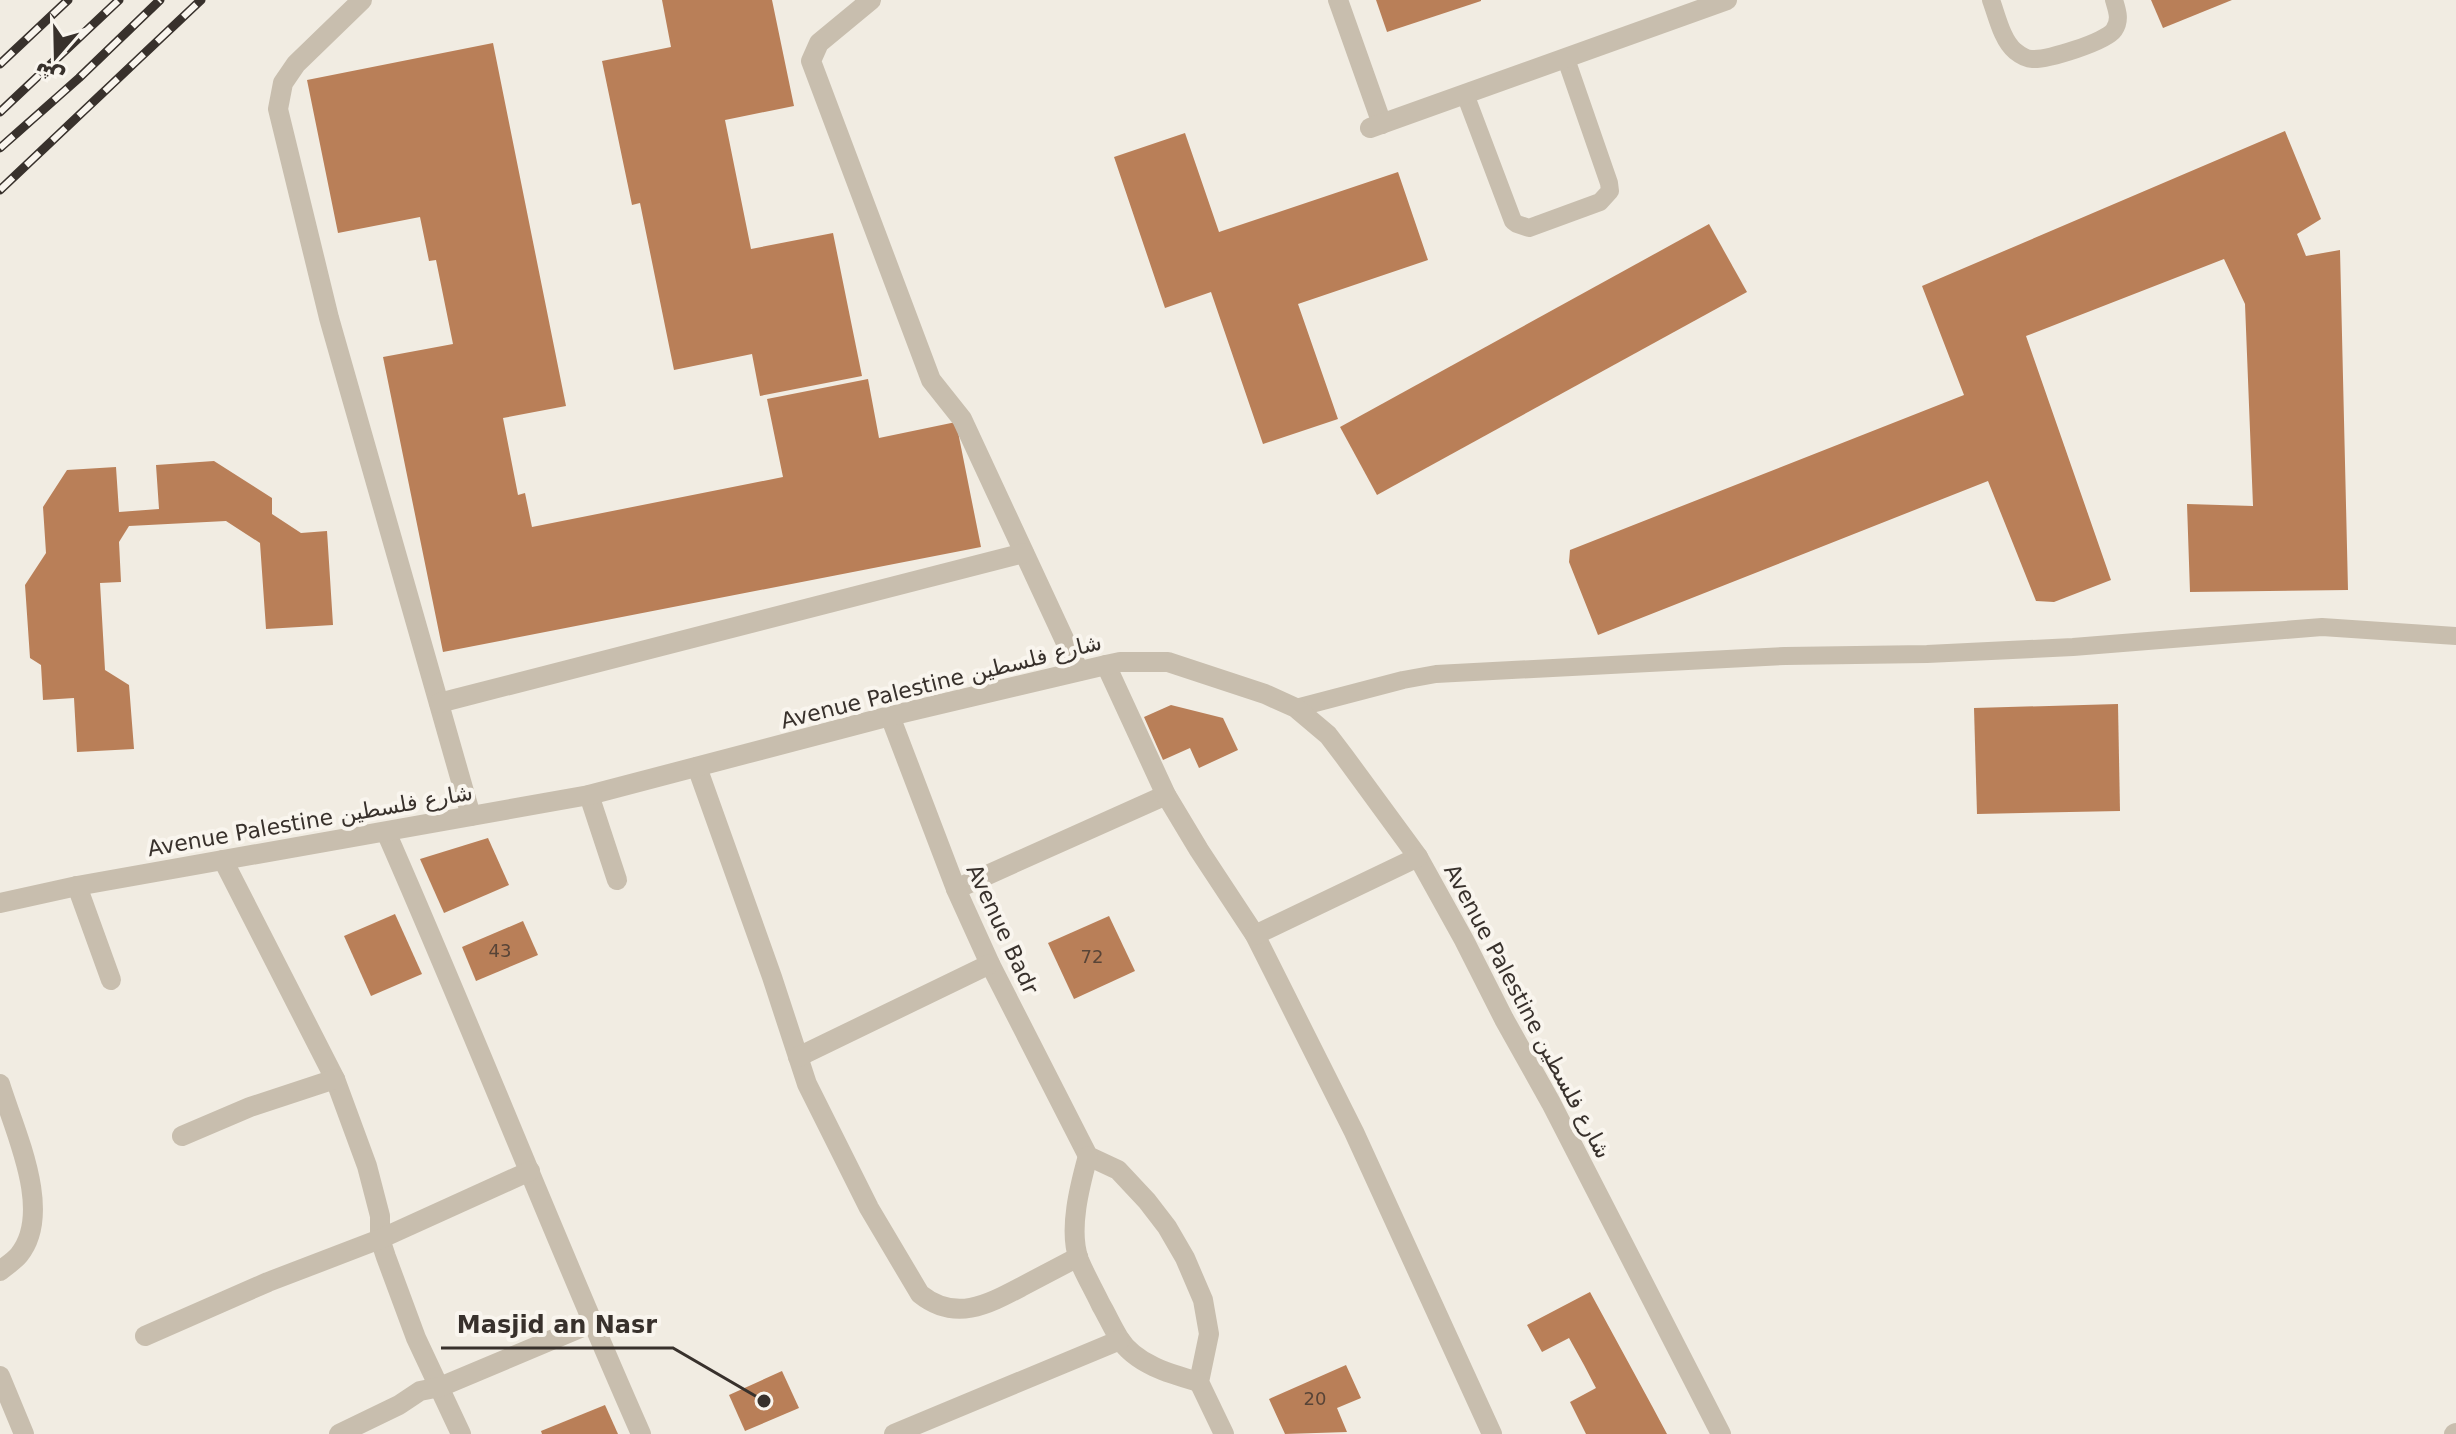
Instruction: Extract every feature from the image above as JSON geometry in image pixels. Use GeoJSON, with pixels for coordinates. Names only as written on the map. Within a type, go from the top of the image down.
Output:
{"type":"FeatureCollection","features":[{"type":"Feature","properties":{"kind":"street"},"geometry":{"type":"LineString","coordinates":[[362,0],[296,64],[283,83],[278,109],[329,318],[471,816]]}},
{"type":"Feature","properties":{"kind":"street"},"geometry":{"type":"LineString","coordinates":[[871,0],[819,43],[811,61],[931,380],[962,419],[1079,671]]}},
{"type":"Feature","properties":{"kind":"street"},"geometry":{"type":"LineString","coordinates":[[1338,0],[1376,126],[1727,0]]}},
{"type":"Feature","properties":{"kind":"street"},"geometry":{"type":"LineString","coordinates":[[439,703],[1024,553]]}},
{"type":"Feature","properties":{"kind":"street","name":"Avenue Palestine شارع فلسطين"},"geometry":{"type":"LineString","coordinates":[[0,903],[77,886],[589,795],[890,716],[1079,671],[1120,662],[1168,662],[1296,708],[1336,745],[1418,857],[1559,1116],[1721,1434]]}},
{"type":"Feature","properties":{"kind":"street"},"geometry":{"type":"LineString","coordinates":[[1106,665],[1166,795],[1255,935],[1354,1132],[1492,1434]]}},
{"type":"Feature","properties":{"kind":"street","name":"Avenue Badr"},"geometry":{"type":"LineString","coordinates":[[890,716],[956,889],[990,964],[1088,1156]]}},
{"type":"Feature","properties":{"kind":"street"},"geometry":{"type":"LineString","coordinates":[[697,767],[813,1100],[869,1208],[920,1294],[928,1300],[957,1309],[979,1307],[1078,1257]]}},
{"type":"Feature","properties":{"kind":"street"},"geometry":{"type":"LineString","coordinates":[[589,795],[617,880]]}},
{"type":"Feature","properties":{"kind":"street"},"geometry":{"type":"LineString","coordinates":[[956,889],[1166,795]]}},
{"type":"Feature","properties":{"kind":"street"},"geometry":{"type":"LineString","coordinates":[[386,832],[641,1434]]}},
{"type":"Feature","properties":{"kind":"street"},"geometry":{"type":"LineString","coordinates":[[1255,935],[1418,857]]}},
{"type":"Feature","properties":{"kind":"street"},"geometry":{"type":"LineString","coordinates":[[223,860],[335,1079],[367,1166],[380,1216],[380,1239],[416,1338],[461,1434]]}},
{"type":"Feature","properties":{"kind":"street"},"geometry":{"type":"LineString","coordinates":[[77,886],[111,980]]}},
{"type":"Feature","properties":{"kind":"street"},"geometry":{"type":"LineString","coordinates":[[798,1057],[990,964]]}},
{"type":"Feature","properties":{"kind":"street"},"geometry":{"type":"LineString","coordinates":[[182,1136],[250,1107],[335,1079]]}},
{"type":"Feature","properties":{"kind":"street"},"geometry":{"type":"LineString","coordinates":[[0,1084],[33,1196],[33,1216],[29,1238],[19,1256],[0,1271]]}},
{"type":"Feature","properties":{"kind":"street"},"geometry":{"type":"LineString","coordinates":[[1199,1382],[1172,1374],[1133,1354],[1120,1340],[1078,1257],[1076,1204],[1088,1156],[1118,1170],[1160,1218],[1185,1258],[1203,1300],[1209,1334],[1199,1382],[1224,1434]]}},
{"type":"Feature","properties":{"kind":"street"},"geometry":{"type":"LineString","coordinates":[[145,1336],[268,1282],[380,1239],[530,1171]]}},
{"type":"Feature","properties":{"kind":"street"},"geometry":{"type":"LineString","coordinates":[[339,1434],[399,1405],[420,1391],[440,1387],[592,1323]]}},
{"type":"Feature","properties":{"kind":"street"},"geometry":{"type":"LineString","coordinates":[[894,1434],[1120,1340]]}},
{"type":"Feature","properties":{"kind":"street"},"geometry":{"type":"LineString","coordinates":[[0,1376],[24,1434]]}},
{"type":"Feature","properties":{"kind":"lane"},"geometry":{"type":"LineString","coordinates":[[1991,0],[2012,49],[2035,60],[2109,36],[2118,21],[2114,0]]}},
{"type":"Feature","properties":{"kind":"lane"},"geometry":{"type":"LineString","coordinates":[[1465,94],[1513,221],[1529,228],[1574,213],[1600,202],[1610,191],[1566,59]]}},
{"type":"Feature","properties":{"kind":"lane"},"geometry":{"type":"LineString","coordinates":[[1296,708],[1436,674],[1785,656],[1927,654],[2073,647],[2322,627],[2456,636]]}},
{"type":"Feature","properties":{"kind":"building"},"geometry":{"type":"Polygon","coordinates":[[[662,0],[772,0],[794,106],[725,120],[751,249],[833,233],[862,376],[760,396],[752,354],[674,370],[640,203],[632,205],[602,61],[671,47],[662,0]]]}},
{"type":"Feature","properties":{"kind":"building"},"geometry":{"type":"Polygon","coordinates":[[[1376,0],[1481,0],[1481,1],[1387,32],[1376,0]]]}},
{"type":"Feature","properties":{"kind":"building"},"geometry":{"type":"Polygon","coordinates":[[[2151,0],[2232,0],[2163,28],[2151,0]]]}},
{"type":"Feature","properties":{"kind":"building"},"geometry":{"type":"Polygon","coordinates":[[[493,43],[566,406],[503,418],[518,495],[525,493],[532,527],[783,477],[767,399],[868,379],[879,438],[956,422],[981,547],[443,652],[383,357],[453,344],[436,260],[429,261],[420,217],[338,233],[307,80],[493,43]]]}},
{"type":"Feature","properties":{"kind":"building"},"geometry":{"type":"Polygon","coordinates":[[[2285,131],[2321,219],[2297,234],[2306,256],[2340,250],[2348,590],[2190,592],[2187,504],[2253,506],[2245,304],[2224,259],[2026,336],[2111,580],[2054,602],[2036,601],[1988,481],[1598,635],[1569,562],[1570,550],[1964,395],[1922,286],[2285,131]]]}},
{"type":"Feature","properties":{"kind":"building"},"geometry":{"type":"Polygon","coordinates":[[[1185,133],[1219,232],[1398,172],[1428,260],[1298,304],[1338,419],[1263,444],[1211,292],[1165,308],[1114,157],[1185,133]]]}},
{"type":"Feature","properties":{"kind":"building"},"geometry":{"type":"Polygon","coordinates":[[[1709,224],[1747,292],[1377,495],[1340,427],[1709,224]]]}},
{"type":"Feature","properties":{"kind":"building"},"geometry":{"type":"Polygon","coordinates":[[[214,461],[272,498],[272,514],[301,533],[327,531],[333,625],[266,629],[260,543],[226,521],[129,526],[119,542],[121,582],[100,583],[105,670],[129,685],[134,749],[77,752],[74,698],[43,700],[41,665],[30,658],[25,585],[46,553],[43,507],[67,470],[116,467],[119,512],[159,509],[156,465],[214,461]]]}},
{"type":"Feature","properties":{"kind":"building"},"geometry":{"type":"Polygon","coordinates":[[[2118,704],[2120,811],[1977,814],[1974,708],[2118,704]]]}},
{"type":"Feature","properties":{"kind":"building"},"geometry":{"type":"Polygon","coordinates":[[[1171,705],[1223,718],[1238,750],[1199,768],[1190,748],[1163,760],[1144,717],[1171,705]]]}},
{"type":"Feature","properties":{"kind":"building"},"geometry":{"type":"Polygon","coordinates":[[[488,838],[509,885],[444,913],[420,859],[488,838]]]}},
{"type":"Feature","properties":{"kind":"building"},"geometry":{"type":"Polygon","coordinates":[[[395,914],[422,974],[371,996],[344,936],[395,914]]]}},
{"type":"Feature","properties":{"kind":"building"},"geometry":{"type":"Polygon","coordinates":[[[1109,916],[1135,971],[1074,999],[1048,943],[1109,916]]]}},
{"type":"Feature","properties":{"kind":"building"},"geometry":{"type":"Polygon","coordinates":[[[523,921],[538,955],[476,981],[462,947],[523,921]]]}},
{"type":"Feature","properties":{"kind":"building"},"geometry":{"type":"Polygon","coordinates":[[[1590,1292],[1667,1434],[1586,1434],[1570,1402],[1596,1388],[1584,1365],[1569,1338],[1542,1352],[1527,1325],[1590,1292]]]}},
{"type":"Feature","properties":{"kind":"building"},"geometry":{"type":"Polygon","coordinates":[[[1346,1365],[1361,1398],[1337,1408],[1347,1432],[1285,1434],[1269,1399],[1346,1365]]]}},
{"type":"Feature","properties":{"kind":"building"},"geometry":{"type":"Polygon","coordinates":[[[782,1371],[799,1408],[745,1431],[729,1395],[782,1371]]]}},
{"type":"Feature","properties":{"kind":"building"},"geometry":{"type":"Polygon","coordinates":[[[605,1405],[618,1434],[542,1434],[541,1431],[605,1405]]]}},
{"type":"Feature","properties":{"kind":"railway"},"geometry":{"type":"LineString","coordinates":[[0,64],[68,0]]}},
{"type":"Feature","properties":{"kind":"railway"},"geometry":{"type":"LineString","coordinates":[[0,112],[119,0]]}},
{"type":"Feature","properties":{"kind":"railway"},"geometry":{"type":"LineString","coordinates":[[0,148],[160,0]]}},
{"type":"Feature","properties":{"kind":"railway"},"geometry":{"type":"LineString","coordinates":[[0,190],[201,0]]}},
{"type":"Feature","properties":{"kind":"place","name":"Masjid an Nasr"},"geometry":{"type":"Point","coordinates":[764,1401]}}]}
